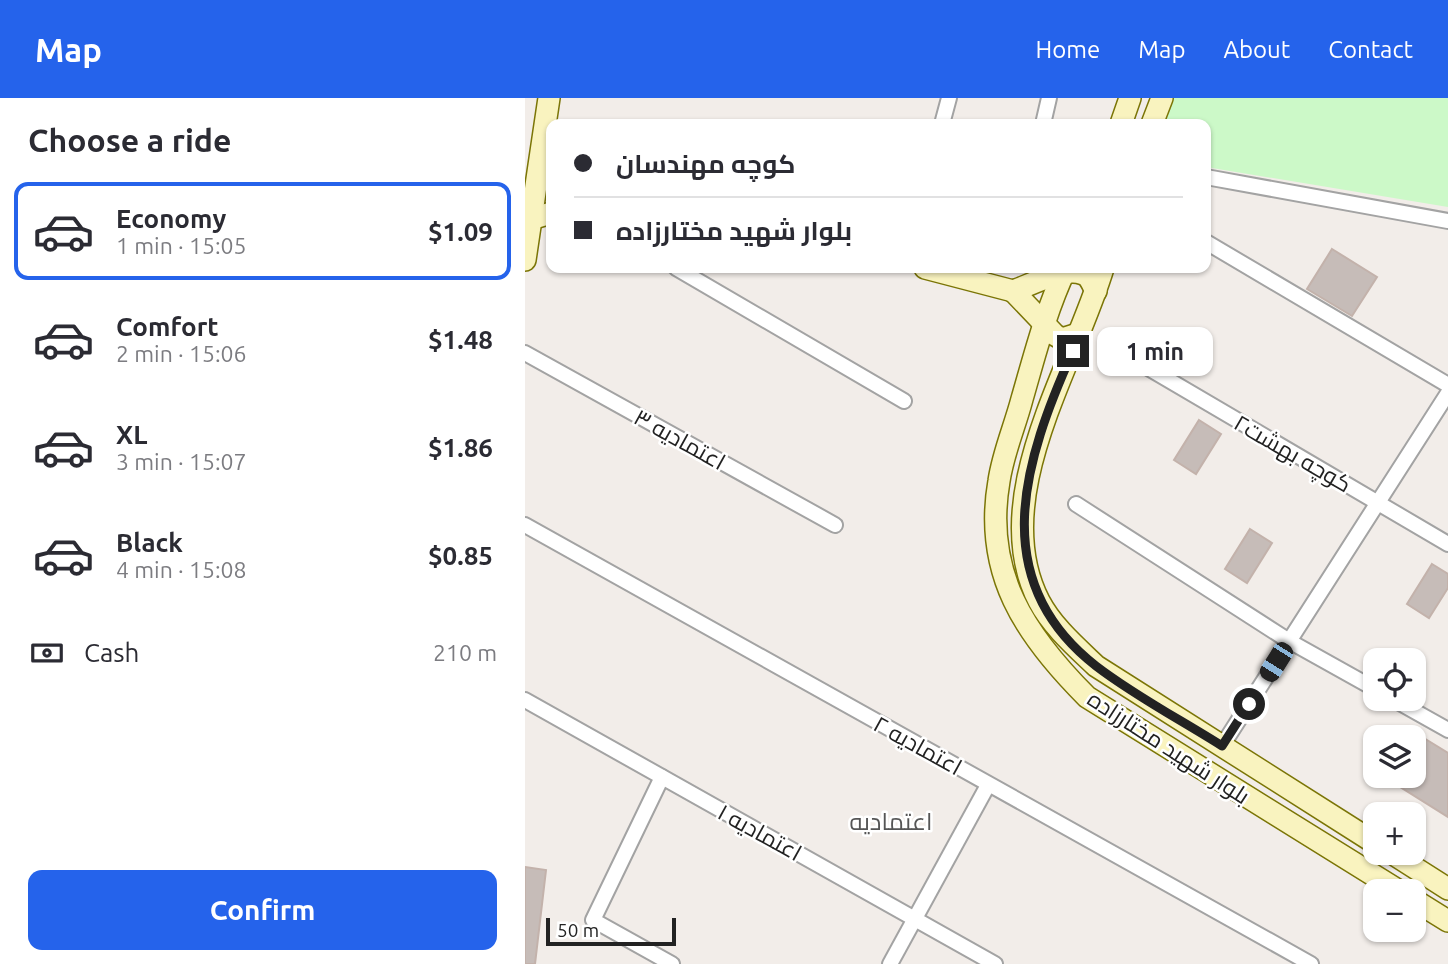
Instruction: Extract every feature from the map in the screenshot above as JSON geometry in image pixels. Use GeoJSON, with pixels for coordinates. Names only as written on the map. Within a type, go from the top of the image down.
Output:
{"type":"FeatureCollection","features":[{"type":"Feature","properties":{"kind":"street"},"geometry":{"type":"LineString","coordinates":[[548,119],[549,98]]}},
{"type":"Feature","properties":{"kind":"street"},"geometry":{"type":"LineString","coordinates":[[943,119],[949,98]]}},
{"type":"Feature","properties":{"kind":"street"},"geometry":{"type":"LineString","coordinates":[[1043,119],[1049,98]]}},
{"type":"Feature","properties":{"kind":"street"},"geometry":{"type":"LineString","coordinates":[[1123,119],[1130,98]]}},
{"type":"Feature","properties":{"kind":"street"},"geometry":{"type":"LineString","coordinates":[[1154,119],[1162,98]]}},
{"type":"Feature","properties":{"kind":"street"},"geometry":{"type":"LineString","coordinates":[[525,260],[541,216],[546,161]]}},
{"type":"Feature","properties":{"kind":"street"},"geometry":{"type":"LineString","coordinates":[[1211,178],[1448,220]]}},
{"type":"Feature","properties":{"kind":"street"},"geometry":{"type":"LineString","coordinates":[[1211,245],[1448,386]]}},
{"type":"Feature","properties":{"kind":"street"},"geometry":{"type":"LineString","coordinates":[[685,273],[904,401]]}},
{"type":"Feature","properties":{"kind":"street"},"geometry":{"type":"LineString","coordinates":[[1013,291],[1060,273]]}},
{"type":"Feature","properties":{"kind":"street","name":"بلوار شهید مختارزاده"},"geometry":{"type":"LineString","coordinates":[[1064,273],[1044,323],[999,481],[995,531],[1004,580],[1023,622],[1053,663],[1087,697],[1380,879]]}},
{"type":"Feature","properties":{"kind":"street"},"geometry":{"type":"LineString","coordinates":[[1077,273],[1083,274],[1096,291]]}},
{"type":"Feature","properties":{"kind":"street","name":"بلوار شهید مختارزاده"},"geometry":{"type":"LineString","coordinates":[[1101,273],[1081,332],[1056,388],[1027,485],[1021,527],[1039,601],[1064,636],[1096,666],[1363,835]]}},
{"type":"Feature","properties":{"kind":"street"},"geometry":{"type":"LineString","coordinates":[[983,275],[1013,291],[1062,339],[1081,332]]}},
{"type":"Feature","properties":{"kind":"street","name":"اعتمادیه ۳"},"geometry":{"type":"LineString","coordinates":[[525,353],[835,525]]}},
{"type":"Feature","properties":{"kind":"street","name":"کوچه بهشت۲"},"geometry":{"type":"LineString","coordinates":[[1137,362],[1448,544]]}},
{"type":"Feature","properties":{"kind":"street"},"geometry":{"type":"LineString","coordinates":[[1222,746],[1448,393]]}},
{"type":"Feature","properties":{"kind":"street"},"geometry":{"type":"LineString","coordinates":[[1076,504],[1289,641],[1363,683]]}},
{"type":"Feature","properties":{"kind":"street","name":"اعتمادیه ۲"},"geometry":{"type":"LineString","coordinates":[[525,525],[1311,964]]}},
{"type":"Feature","properties":{"kind":"street","name":"اعتمادیه ۱"},"geometry":{"type":"LineString","coordinates":[[525,700],[995,964]]}},
{"type":"Feature","properties":{"kind":"street"},"geometry":{"type":"LineString","coordinates":[[1414,711],[1448,730]]}},
{"type":"Feature","properties":{"kind":"street"},"geometry":{"type":"LineString","coordinates":[[662,777],[593,920],[672,964]]}},
{"type":"Feature","properties":{"kind":"street"},"geometry":{"type":"LineString","coordinates":[[890,964],[988,785]]}},
{"type":"Feature","properties":{"kind":"street"},"geometry":{"type":"LineString","coordinates":[[1410,865],[1448,889]]}},
{"type":"Feature","properties":{"kind":"street"},"geometry":{"type":"LineString","coordinates":[[1426,907],[1448,921]]}},
{"type":"Feature","properties":{"kind":"green space"},"geometry":{"type":"Polygon","coordinates":[[[1171,98],[1448,98],[1448,207],[1211,168],[1211,119],[1164,119],[1171,98]]]}},
{"type":"Feature","properties":{"kind":"building"},"geometry":{"type":"Polygon","coordinates":[[[1332,249],[1377,277],[1352,316],[1307,289],[1332,249]]]}},
{"type":"Feature","properties":{"kind":"building"},"geometry":{"type":"Polygon","coordinates":[[[1199,420],[1221,434],[1196,474],[1174,460],[1199,420]]]}},
{"type":"Feature","properties":{"kind":"building"},"geometry":{"type":"Polygon","coordinates":[[[1250,529],[1272,543],[1247,583],[1225,569],[1250,529]]]}},
{"type":"Feature","properties":{"kind":"building"},"geometry":{"type":"Polygon","coordinates":[[[1432,564],[1448,574],[1448,588],[1429,618],[1407,604],[1432,564]]]}},
{"type":"Feature","properties":{"kind":"building"},"geometry":{"type":"Polygon","coordinates":[[[1426,739],[1448,753],[1448,817],[1402,788],[1426,788],[1426,739]]]}},
{"type":"Feature","properties":{"kind":"building"},"geometry":{"type":"Polygon","coordinates":[[[525,867],[546,870],[535,964],[525,964],[525,867]]]}},
{"type":"Feature","properties":{"kind":"district","name":"اعتمادیه"},"geometry":{"type":"Point","coordinates":[891,821]}},
{"type":"Feature","properties":{"kind":"route"},"geometry":{"type":"LineString","coordinates":[[1073,351],[1056,388],[1027,485],[1021,527],[1039,601],[1064,636],[1096,666],[1222,746],[1249,704]]}}]}
